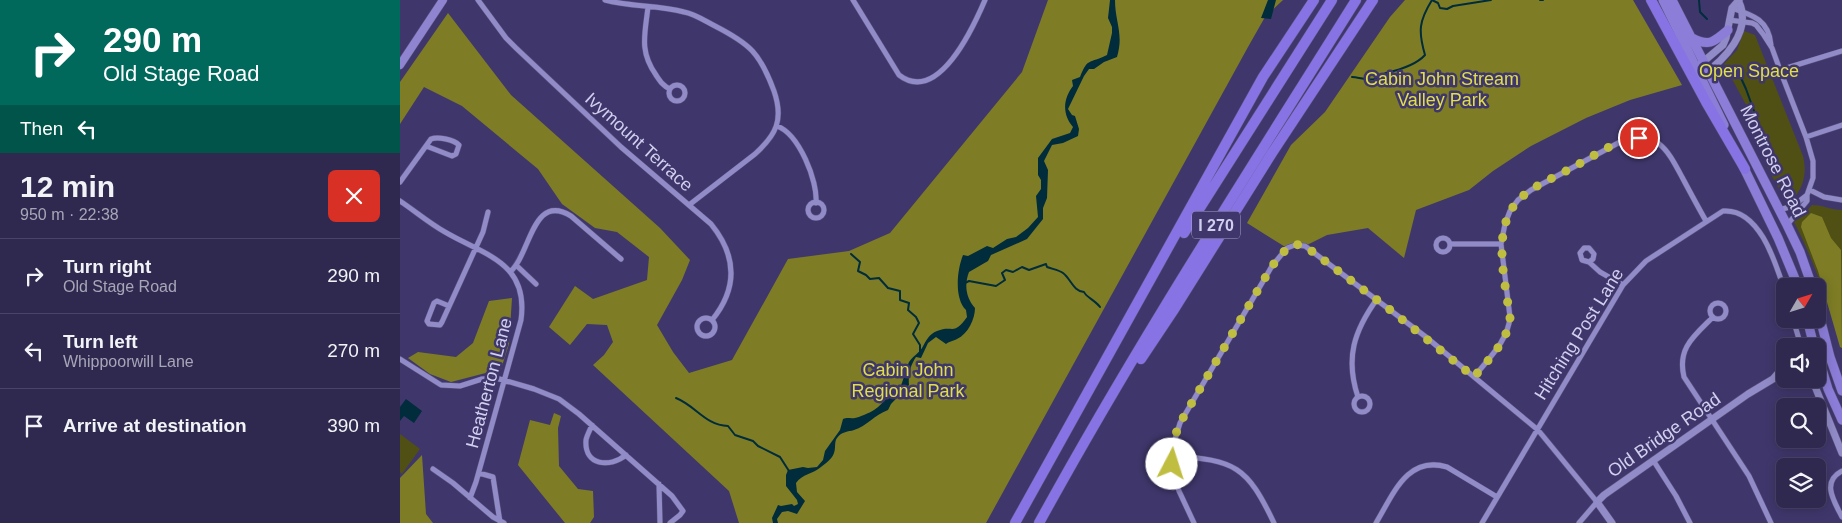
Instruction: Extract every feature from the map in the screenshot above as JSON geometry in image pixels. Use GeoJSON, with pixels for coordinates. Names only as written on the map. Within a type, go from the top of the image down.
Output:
{"type":"FeatureCollection","features":[{"type":"Feature","properties":{"kind":"highway","name":"I 270"},"geometry":{"type":"LineString","coordinates":[[1128,320],[1332,0]]}},
{"type":"Feature","properties":{"kind":"highway","name":"I 270"},"geometry":{"type":"LineString","coordinates":[[1039,523],[1078,451],[1165,305],[1356,0]]}},
{"type":"Feature","properties":{"kind":"highway","name":"I 270"},"geometry":{"type":"LineString","coordinates":[[1078,451],[1173,311],[1272,153],[1373,0]]}},
{"type":"Feature","properties":{"kind":"highway"},"geometry":{"type":"LineString","coordinates":[[1353,31],[1381,0]]}},
{"type":"Feature","properties":{"kind":"highway"},"geometry":{"type":"LineString","coordinates":[[1652,0],[1706,102],[1745,169]]}},
{"type":"Feature","properties":{"kind":"highway","name":"I 270"},"geometry":{"type":"LineString","coordinates":[[1015,523],[1263,77],[1312,2]]}},
{"type":"Feature","properties":{"kind":"main road"},"geometry":{"type":"LineString","coordinates":[[400,65],[443,0]]}},
{"type":"Feature","properties":{"kind":"main road","name":"Montrose Road"},"geometry":{"type":"LineString","coordinates":[[1663,0],[1788,226],[1809,278]]}},
{"type":"Feature","properties":{"kind":"main road","name":"Montrose Road"},"geometry":{"type":"LineString","coordinates":[[1672,0],[1692,38],[1700,64]]}},
{"type":"Feature","properties":{"kind":"main road"},"geometry":{"type":"LineString","coordinates":[[1692,38],[1700,42],[1710,43],[1728,30]]}},
{"type":"Feature","properties":{"kind":"main road","name":"Montrose Road"},"geometry":{"type":"LineString","coordinates":[[1705,73],[1745,169],[1795,278]]}},
{"type":"Feature","properties":{"kind":"main road"},"geometry":{"type":"LineString","coordinates":[[1823,328],[1842,391]]}},
{"type":"Feature","properties":{"kind":"main road"},"geometry":{"type":"LineString","coordinates":[[1826,382],[1842,420]]}},
{"type":"Feature","properties":{"kind":"street","name":"Ivymount Terrace"},"geometry":{"type":"LineString","coordinates":[[478,0],[506,38],[516,48],[621,147],[711,224],[720,235],[728,250],[731,280],[728,295],[722,308],[712,320]]}},
{"type":"Feature","properties":{"kind":"street"},"geometry":{"type":"LineString","coordinates":[[605,0],[690,14],[733,35],[747,45],[761,61],[774,91],[778,111],[777,126],[765,145],[689,205]]}},
{"type":"Feature","properties":{"kind":"street"},"geometry":{"type":"LineString","coordinates":[[853,0],[894,68],[904,78],[915,82],[932,79],[942,71],[962,44],[985,0]]}},
{"type":"Feature","properties":{"kind":"street"},"geometry":{"type":"LineString","coordinates":[[1700,64],[1723,46],[1732,8],[1739,1],[1743,12],[1736,42],[1730,51],[1705,73]]}},
{"type":"Feature","properties":{"kind":"street"},"geometry":{"type":"LineString","coordinates":[[648,7],[644,45],[646,57],[658,78],[670,89]]}},
{"type":"Feature","properties":{"kind":"street"},"geometry":{"type":"LineString","coordinates":[[1732,8],[1757,17],[1770,36],[1772,48],[1813,160],[1813,178],[1807,201],[1788,226]]}},
{"type":"Feature","properties":{"kind":"street"},"geometry":{"type":"LineString","coordinates":[[1729,20],[1756,25],[1772,48]]}},
{"type":"Feature","properties":{"kind":"street"},"geometry":{"type":"LineString","coordinates":[[1780,70],[1842,51]]}},
{"type":"Feature","properties":{"kind":"street"},"geometry":{"type":"LineString","coordinates":[[1806,137],[1842,125]]}},
{"type":"Feature","properties":{"kind":"street"},"geometry":{"type":"LineString","coordinates":[[777,126],[791,135],[800,148],[815,187],[816,202]]}},
{"type":"Feature","properties":{"kind":"street"},"geometry":{"type":"LineString","coordinates":[[400,182],[431,139],[434,137],[455,142],[459,145],[456,154],[452,156],[426,146]]}},
{"type":"Feature","properties":{"kind":"street"},"geometry":{"type":"LineString","coordinates":[[1474,377],[1502,340],[1509,323],[1501,244],[1507,217],[1514,205],[1523,196],[1620,142],[1634,138],[1644,138],[1656,142],[1669,152],[1706,221]]}},
{"type":"Feature","properties":{"kind":"street"},"geometry":{"type":"LineString","coordinates":[[1779,210],[1793,206],[1809,192]]}},
{"type":"Feature","properties":{"kind":"street"},"geometry":{"type":"LineString","coordinates":[[1809,192],[1842,200]]}},
{"type":"Feature","properties":{"kind":"street","name":"Heatherton Lane"},"geometry":{"type":"LineString","coordinates":[[400,201],[443,231],[493,256],[510,272],[521,298],[522,311],[479,473],[470,498]]}},
{"type":"Feature","properties":{"kind":"street","name":"Hitching Post Lane"},"geometry":{"type":"LineString","coordinates":[[1482,523],[1623,285],[1646,261],[1706,221],[1723,211],[1729,210],[1735,211],[1749,219],[1761,233],[1780,278]]}},
{"type":"Feature","properties":{"kind":"street"},"geometry":{"type":"LineString","coordinates":[[510,272],[518,266],[538,220],[546,213],[552,211],[563,212],[571,216],[621,259]]}},
{"type":"Feature","properties":{"kind":"street"},"geometry":{"type":"LineString","coordinates":[[449,306],[437,301],[434,303],[427,321],[429,324],[440,325],[442,322],[483,232],[488,212]]}},
{"type":"Feature","properties":{"kind":"street"},"geometry":{"type":"LineString","coordinates":[[1194,523],[1176,482],[1173,456],[1175,436],[1193,401],[1263,280],[1287,248],[1294,244],[1305,246],[1376,299],[1538,430],[1612,523]]}},
{"type":"Feature","properties":{"kind":"street"},"geometry":{"type":"LineString","coordinates":[[1450,244],[1501,244]]}},
{"type":"Feature","properties":{"kind":"street"},"geometry":{"type":"LineString","coordinates":[[1589,262],[1600,272],[1623,285]]}},
{"type":"Feature","properties":{"kind":"street"},"geometry":{"type":"LineString","coordinates":[[518,266],[536,284]]}},
{"type":"Feature","properties":{"kind":"street"},"geometry":{"type":"LineString","coordinates":[[1358,397],[1353,376],[1352,351],[1359,327],[1376,299]]}},
{"type":"Feature","properties":{"kind":"street"},"geometry":{"type":"LineString","coordinates":[[1713,317],[1687,345],[1682,366],[1690,387],[1749,476],[1771,523]]}},
{"type":"Feature","properties":{"kind":"street"},"geometry":{"type":"LineString","coordinates":[[400,359],[429,378],[446,386],[460,386],[488,378],[504,380],[548,393],[571,406],[672,496],[683,511],[670,523]]}},
{"type":"Feature","properties":{"kind":"street","name":"Old Bridge Road"},"geometry":{"type":"LineString","coordinates":[[1773,379],[1776,376]]}},
{"type":"Feature","properties":{"kind":"street","name":"Old Bridge Road"},"geometry":{"type":"LineString","coordinates":[[1579,523],[1604,495],[1712,419],[1776,378]]}},
{"type":"Feature","properties":{"kind":"street"},"geometry":{"type":"LineString","coordinates":[[1816,388],[1842,453]]}},
{"type":"Feature","properties":{"kind":"street"},"geometry":{"type":"LineString","coordinates":[[592,425],[586,445],[594,459],[602,463],[611,464],[626,455]]}},
{"type":"Feature","properties":{"kind":"street"},"geometry":{"type":"LineString","coordinates":[[1173,456],[1209,458],[1236,469],[1256,489],[1274,523]]}},
{"type":"Feature","properties":{"kind":"street"},"geometry":{"type":"LineString","coordinates":[[1653,460],[1676,496],[1690,523]]}},
{"type":"Feature","properties":{"kind":"street"},"geometry":{"type":"LineString","coordinates":[[1376,523],[1403,478],[1416,468],[1425,466],[1440,465],[1447,467],[1497,497]]}},
{"type":"Feature","properties":{"kind":"street","name":"Heatherton Lane"},"geometry":{"type":"LineString","coordinates":[[433,469],[502,522]]}},
{"type":"Feature","properties":{"kind":"street"},"geometry":{"type":"LineString","coordinates":[[1842,470],[1833,475],[1829,485],[1842,517]]}},
{"type":"Feature","properties":{"kind":"street","name":"Heatherton Lane"},"geometry":{"type":"LineString","coordinates":[[479,473],[492,477],[502,522]]}},
{"type":"Feature","properties":{"kind":"street"},"geometry":{"type":"LineString","coordinates":[[659,484],[660,523]]}},
{"type":"Feature","properties":{"kind":"green space","name":"Cabin John Regional Park"},"geometry":{"type":"Polygon","coordinates":[[[1048,0],[1283,0],[1265,17],[986,523],[739,523],[729,491],[593,365],[604,355],[613,342],[607,325],[587,324],[570,345],[549,327],[575,286],[593,299],[647,280],[649,257],[617,232],[595,228],[562,204],[538,169],[462,106],[424,87],[400,124],[400,82],[448,13],[511,95],[660,228],[690,260],[682,280],[657,325],[673,352],[689,373],[732,360],[788,259],[849,251],[890,233],[1022,72],[1048,0]]]}},
{"type":"Feature","properties":{"kind":"green space","name":"Cabin John Stream Valley Park"},"geometry":{"type":"Polygon","coordinates":[[[1405,0],[1633,0],[1682,85],[1630,100],[1586,118],[1531,146],[1493,171],[1469,190],[1416,210],[1404,258],[1368,228],[1327,235],[1305,246],[1287,248],[1247,223],[1291,145],[1325,112],[1390,17],[1405,0]]]}},
{"type":"Feature","properties":{"kind":"green space","name":"Open Space"},"geometry":{"type":"Polygon","coordinates":[[[1744,31],[1755,35],[1803,156],[1804,179],[1793,199],[1783,197],[1766,165],[1777,157],[1758,127],[1724,64],[1737,50],[1744,31]]]}},
{"type":"Feature","properties":{"kind":"green space"},"geometry":{"type":"Polygon","coordinates":[[[1812,205],[1842,210],[1842,348],[1826,300],[1826,278],[1818,278],[1794,222],[1812,205]]]}},
{"type":"Feature","properties":{"kind":"green space"},"geometry":{"type":"Polygon","coordinates":[[[1811,213],[1822,217],[1831,238],[1841,250],[1842,348],[1840,347],[1826,299],[1826,278],[1820,278],[1801,227],[1802,222],[1811,213]]]}},
{"type":"Feature","properties":{"kind":"green space"},"geometry":{"type":"Polygon","coordinates":[[[512,298],[509,344],[501,369],[451,382],[430,374],[408,358],[418,352],[456,357],[473,343],[489,301],[512,298]]]}},
{"type":"Feature","properties":{"kind":"green space"},"geometry":{"type":"Polygon","coordinates":[[[554,413],[561,416],[558,428],[559,466],[578,489],[593,491],[594,517],[590,523],[565,523],[518,465],[530,420],[550,425],[554,413]]]}},
{"type":"Feature","properties":{"kind":"green space"},"geometry":{"type":"Polygon","coordinates":[[[400,434],[420,449],[402,474],[400,472],[400,434]]]}},
{"type":"Feature","properties":{"kind":"green space"},"geometry":{"type":"Polygon","coordinates":[[[422,455],[426,514],[433,523],[400,523],[400,478],[422,455]]]}},
{"type":"Feature","properties":{"kind":"water"},"geometry":{"type":"Polygon","coordinates":[[[1110,0],[1115,0],[1120,41],[1117,57],[1104,62],[1094,69],[1089,69],[1084,76],[1068,109],[1075,116],[1079,129],[1078,136],[1063,143],[1052,145],[1044,161],[1048,170],[1047,198],[1043,208],[1043,219],[1027,239],[991,255],[988,261],[969,272],[967,291],[975,312],[968,330],[961,337],[946,344],[936,337],[928,343],[921,358],[916,357],[912,364],[909,374],[909,385],[891,404],[888,410],[859,428],[839,436],[834,453],[830,459],[796,483],[797,492],[805,501],[797,514],[788,511],[782,512],[777,519],[778,523],[773,523],[772,518],[778,505],[792,504],[794,506],[798,504],[786,486],[788,470],[817,467],[823,460],[825,451],[840,430],[843,419],[859,417],[878,407],[900,388],[909,362],[921,350],[926,340],[934,332],[959,327],[967,317],[958,291],[959,268],[963,255],[968,256],[987,246],[993,248],[1007,239],[1016,237],[1038,217],[1036,196],[1041,189],[1041,180],[1038,175],[1038,158],[1052,139],[1070,133],[1073,127],[1067,117],[1065,106],[1067,96],[1073,86],[1072,80],[1080,77],[1087,64],[1107,55],[1112,33],[1112,27],[1108,18],[1110,0]]]}},
{"type":"Feature","properties":{"kind":"water"},"geometry":{"type":"Polygon","coordinates":[[[1268,0],[1276,0],[1271,19],[1261,18],[1268,0]]]}},
{"type":"Feature","properties":{"kind":"water"},"geometry":{"type":"Polygon","coordinates":[[[406,399],[422,411],[414,423],[404,416],[400,421],[400,407],[406,399]]]}},
{"type":"Feature","properties":{"kind":"waterway"},"geometry":{"type":"LineString","coordinates":[[1352,77],[1376,79],[1421,59],[1425,55],[1421,39],[1422,20],[1432,0],[1438,3],[1440,8],[1447,9],[1453,6],[1491,0]]}},
{"type":"Feature","properties":{"kind":"waterway"},"geometry":{"type":"LineString","coordinates":[[1699,0],[1700,12],[1707,19]]}},
{"type":"Feature","properties":{"kind":"waterway"},"geometry":{"type":"LineString","coordinates":[[1731,70],[1741,78],[1770,155]]}},
{"type":"Feature","properties":{"kind":"waterway"},"geometry":{"type":"LineString","coordinates":[[851,254],[860,262],[858,271],[870,279],[879,278],[888,288],[900,291],[900,300],[909,303],[908,310],[916,317],[919,323],[913,334],[920,345],[920,353]]}},
{"type":"Feature","properties":{"kind":"waterway"},"geometry":{"type":"LineString","coordinates":[[965,283],[969,281],[996,286],[1005,280],[1002,273],[1006,270],[1013,272],[1022,267],[1029,270],[1046,264],[1047,267],[1063,273],[1077,289],[1084,292],[1100,307]]}},
{"type":"Feature","properties":{"kind":"waterway"},"geometry":{"type":"LineString","coordinates":[[676,398],[707,419],[720,425],[728,426],[735,435],[753,441],[758,446],[780,457],[789,471]]}},
{"type":"Feature","properties":{"kind":"route"},"geometry":{"type":"LineString","coordinates":[[1172,464],[1175,436],[1180,423],[1263,280],[1287,248],[1294,244],[1305,246],[1426,337],[1474,377],[1502,340],[1508,328],[1510,318],[1501,244],[1507,217],[1514,205],[1531,190],[1620,142],[1639,138]]}}]}
